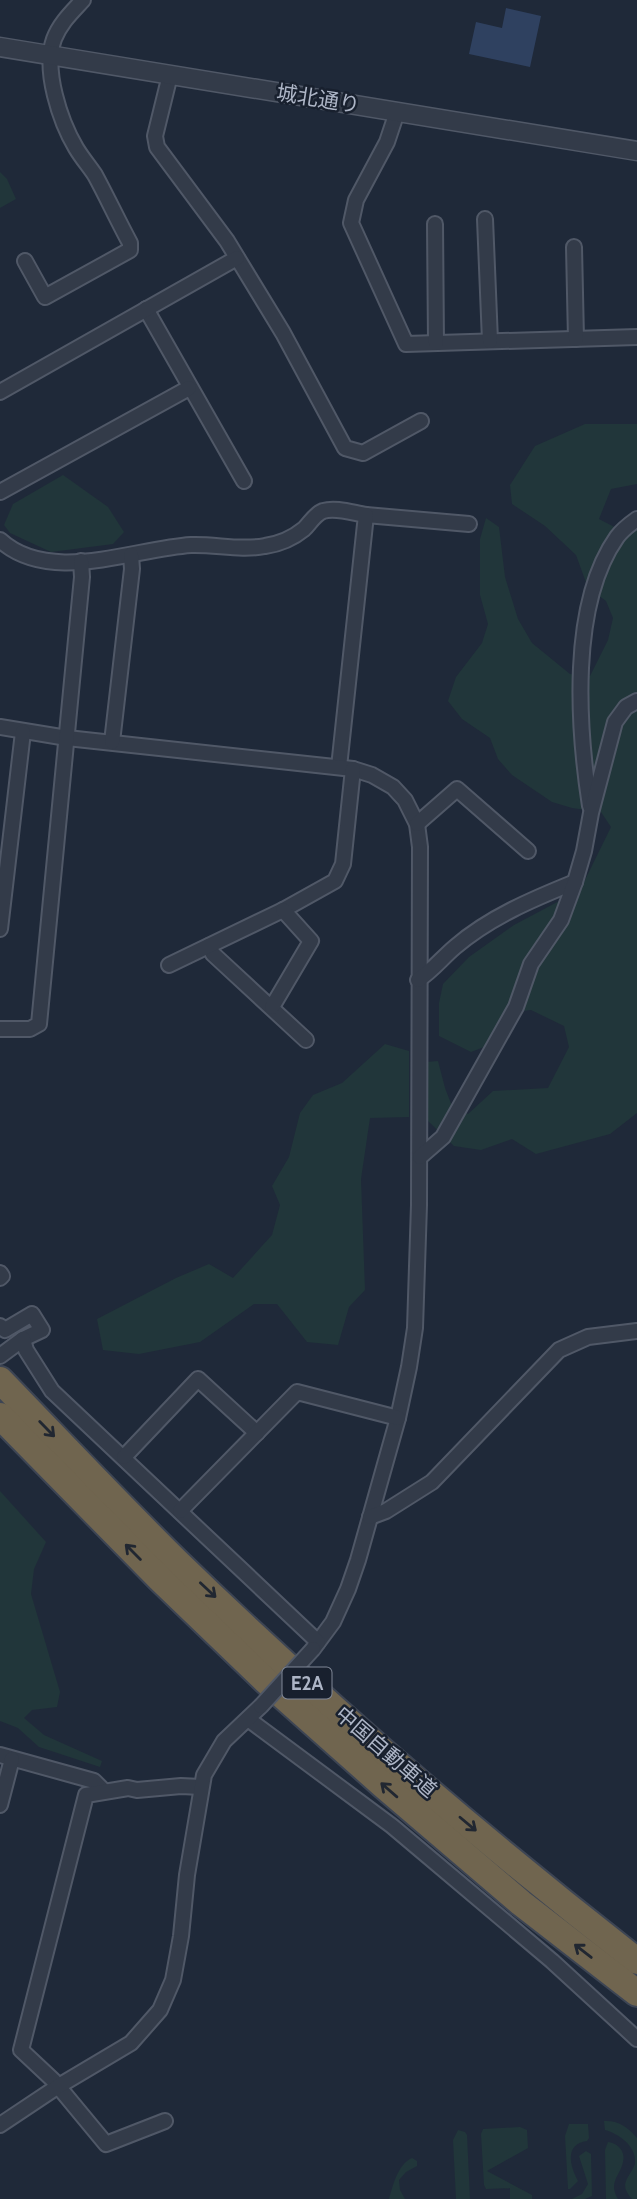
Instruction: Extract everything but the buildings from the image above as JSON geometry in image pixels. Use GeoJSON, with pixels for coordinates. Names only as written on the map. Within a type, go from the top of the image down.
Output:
{"type":"FeatureCollection","features":[{"type":"Feature","properties":{"kind":"highway","name":"中国自動車道"},"geometry":{"type":"LineString","coordinates":[[0,1380],[177,1562],[282,1660],[497,1848],[637,1961]]}},
{"type":"Feature","properties":{"kind":"highway","name":"中国自動車道"},"geometry":{"type":"LineString","coordinates":[[0,1416],[160,1579],[265,1680],[521,1903],[637,1993]]}},
{"type":"Feature","properties":{"kind":"street"},"geometry":{"type":"LineString","coordinates":[[24,261],[45,297],[130,250],[130,243],[94,175],[75,147],[55,96],[50,72],[50,54],[54,39],[65,19],[83,0]]}},
{"type":"Feature","properties":{"kind":"street","name":"城北通り"},"geometry":{"type":"LineString","coordinates":[[0,47],[637,151]]}},
{"type":"Feature","properties":{"kind":"street"},"geometry":{"type":"LineString","coordinates":[[170,75],[156,136],[157,147],[228,241],[283,333],[345,448],[363,453],[421,421]]}},
{"type":"Feature","properties":{"kind":"street"},"geometry":{"type":"LineString","coordinates":[[397,112],[387,142],[356,200],[351,223],[406,344],[637,337]]}},
{"type":"Feature","properties":{"kind":"street"},"geometry":{"type":"LineString","coordinates":[[485,219],[490,341]]}},
{"type":"Feature","properties":{"kind":"street"},"geometry":{"type":"LineString","coordinates":[[435,224],[436,343]]}},
{"type":"Feature","properties":{"kind":"street"},"geometry":{"type":"LineString","coordinates":[[574,247],[576,339]]}},
{"type":"Feature","properties":{"kind":"street"},"geometry":{"type":"LineString","coordinates":[[0,392],[237,258]]}},
{"type":"Feature","properties":{"kind":"street"},"geometry":{"type":"LineString","coordinates":[[146,309],[244,481]]}},
{"type":"Feature","properties":{"kind":"street"},"geometry":{"type":"LineString","coordinates":[[0,492],[189,388]]}},
{"type":"Feature","properties":{"kind":"street"},"geometry":{"type":"LineString","coordinates":[[0,540],[23,555],[48,562],[81,561],[185,545],[239,549],[265,546],[288,540],[322,512],[334,510],[469,524]]}},
{"type":"Feature","properties":{"kind":"street"},"geometry":{"type":"LineString","coordinates":[[169,965],[283,911],[335,881],[343,864],[346,768],[366,515]]}},
{"type":"Feature","properties":{"kind":"street"},"geometry":{"type":"LineString","coordinates":[[591,813],[583,759],[580,673],[586,625],[605,556],[618,534],[637,519]]}},
{"type":"Feature","properties":{"kind":"street"},"geometry":{"type":"LineString","coordinates":[[112,742],[132,569],[131,555]]}},
{"type":"Feature","properties":{"kind":"street"},"geometry":{"type":"LineString","coordinates":[[0,1029],[30,1029],[38,1024],[82,577],[81,561]]}},
{"type":"Feature","properties":{"kind":"street"},"geometry":{"type":"LineString","coordinates":[[420,1157],[443,1137],[516,1007],[530,964],[561,920],[584,851],[615,722],[626,707],[637,701]]}},
{"type":"Feature","properties":{"kind":"street"},"geometry":{"type":"LineString","coordinates":[[0,727],[67,738],[346,768],[372,775],[393,788],[405,800],[417,824],[420,884],[420,1157],[415,1328],[398,1418],[348,1588],[333,1622],[315,1646],[261,1706],[224,1741],[204,1775],[173,1980],[160,2010],[131,2043],[0,2125]]}},
{"type":"Feature","properties":{"kind":"street"},"geometry":{"type":"LineString","coordinates":[[0,929],[23,732]]}},
{"type":"Feature","properties":{"kind":"street"},"geometry":{"type":"LineString","coordinates":[[417,824],[457,789],[528,851]]}},
{"type":"Feature","properties":{"kind":"street"},"geometry":{"type":"LineString","coordinates":[[418,980],[455,947],[502,914],[575,882]]}},
{"type":"Feature","properties":{"kind":"street"},"geometry":{"type":"LineString","coordinates":[[272,1007],[311,941],[283,911]]}},
{"type":"Feature","properties":{"kind":"street"},"geometry":{"type":"LineString","coordinates":[[209,946],[213,954],[306,1040]]}},
{"type":"Feature","properties":{"kind":"street"},"geometry":{"type":"LineString","coordinates":[[0,1326],[5,1330],[32,1314],[42,1329],[11,1348]]}},
{"type":"Feature","properties":{"kind":"street"},"geometry":{"type":"LineString","coordinates":[[370,1517],[386,1511],[432,1482],[559,1350],[588,1337],[637,1331]]}},
{"type":"Feature","properties":{"kind":"street"},"geometry":{"type":"LineString","coordinates":[[11,1348],[26,1350],[52,1391],[180,1511],[315,1646]]}},
{"type":"Feature","properties":{"kind":"street"},"geometry":{"type":"LineString","coordinates":[[124,1457],[198,1379],[257,1433]]}},
{"type":"Feature","properties":{"kind":"street"},"geometry":{"type":"LineString","coordinates":[[180,1511],[297,1392],[398,1418]]}},
{"type":"Feature","properties":{"kind":"street"},"geometry":{"type":"LineString","coordinates":[[248,1719],[392,1826],[552,1961],[637,2039]]}},
{"type":"Feature","properties":{"kind":"street"},"geometry":{"type":"LineString","coordinates":[[0,1805],[6,1757],[94,1781],[104,1791]]}},
{"type":"Feature","properties":{"kind":"street"},"geometry":{"type":"LineString","coordinates":[[164,2121],[106,2144],[53,2080],[21,2050],[86,1795],[128,1788],[138,1790],[201,1787]]}},
{"type":"Feature","properties":{"kind":"green space"},"geometry":{"type":"Polygon","coordinates":[[[0,172],[7,179],[16,199],[0,208],[0,172]]]}},
{"type":"Feature","properties":{"kind":"green space"},"geometry":{"type":"Polygon","coordinates":[[[585,424],[637,424],[637,484],[611,489],[599,519],[624,532],[637,527],[637,1113],[610,1134],[536,1154],[512,1139],[481,1150],[454,1146],[428,1121],[426,1062],[438,1061],[452,1106],[468,1114],[493,1091],[548,1088],[569,1047],[564,1026],[531,1010],[506,1013],[484,1047],[471,1052],[439,1036],[439,1003],[443,984],[469,957],[514,925],[563,899],[584,882],[611,827],[601,812],[552,802],[512,775],[498,759],[490,738],[462,719],[448,701],[456,677],[482,643],[488,624],[480,595],[480,539],[486,518],[499,527],[505,577],[518,619],[532,643],[570,674],[590,676],[608,640],[613,618],[606,601],[588,588],[576,555],[545,526],[512,504],[510,485],[535,446],[585,424]]]}},
{"type":"Feature","properties":{"kind":"green space"},"geometry":{"type":"Polygon","coordinates":[[[63,475],[108,507],[124,532],[113,544],[51,552],[10,533],[4,525],[13,504],[63,475]]]}},
{"type":"Feature","properties":{"kind":"green space"},"geometry":{"type":"Polygon","coordinates":[[[385,1044],[409,1051],[409,1117],[370,1118],[361,1179],[365,1290],[349,1307],[338,1345],[307,1342],[277,1304],[254,1304],[200,1342],[139,1354],[103,1350],[97,1319],[209,1264],[233,1278],[272,1235],[280,1205],[272,1186],[289,1157],[300,1113],[313,1095],[342,1083],[385,1044]]]}},
{"type":"Feature","properties":{"kind":"green space"},"geometry":{"type":"Polygon","coordinates":[[[0,1491],[46,1542],[34,1569],[31,1594],[60,1692],[57,1707],[32,1710],[24,1718],[44,1735],[102,1761],[100,1767],[39,1747],[18,1728],[0,1721],[0,1491]]]}},
{"type":"Feature","properties":{"kind":"green space"},"geometry":{"type":"Polygon","coordinates":[[[604,2121],[622,2125],[637,2138],[637,2199],[632,2199],[625,2185],[635,2164],[633,2152],[616,2134],[605,2130],[604,2121]]]}},
{"type":"Feature","properties":{"kind":"green space"},"geometry":{"type":"Polygon","coordinates":[[[569,2124],[588,2124],[589,2138],[575,2146],[572,2151],[571,2163],[578,2181],[568,2189],[565,2136],[569,2124]]]}},
{"type":"Feature","properties":{"kind":"green space"},"geometry":{"type":"Polygon","coordinates":[[[520,2127],[527,2130],[528,2148],[487,2171],[532,2195],[532,2199],[510,2199],[510,2188],[486,2189],[484,2185],[483,2129],[520,2127]]]}},
{"type":"Feature","properties":{"kind":"green space"},"geometry":{"type":"Polygon","coordinates":[[[458,2130],[467,2135],[470,2199],[456,2199],[453,2140],[458,2130]]]}},
{"type":"Feature","properties":{"kind":"green space"},"geometry":{"type":"Polygon","coordinates":[[[608,2142],[615,2144],[623,2154],[623,2162],[614,2184],[618,2199],[606,2199],[605,2150],[608,2142]]]}},
{"type":"Feature","properties":{"kind":"green space"},"geometry":{"type":"Polygon","coordinates":[[[586,2151],[591,2154],[592,2196],[572,2199],[582,2194],[588,2184],[579,2156],[586,2151]]]}},
{"type":"Feature","properties":{"kind":"green space"},"geometry":{"type":"Polygon","coordinates":[[[412,2158],[417,2161],[417,2166],[399,2180],[405,2199],[389,2199],[400,2170],[412,2158]]]}},
{"type":"Feature","properties":{"kind":"water"},"geometry":{"type":"Polygon","coordinates":[[[506,8],[541,16],[530,67],[469,54],[476,22],[502,28],[506,8]]]}}]}
